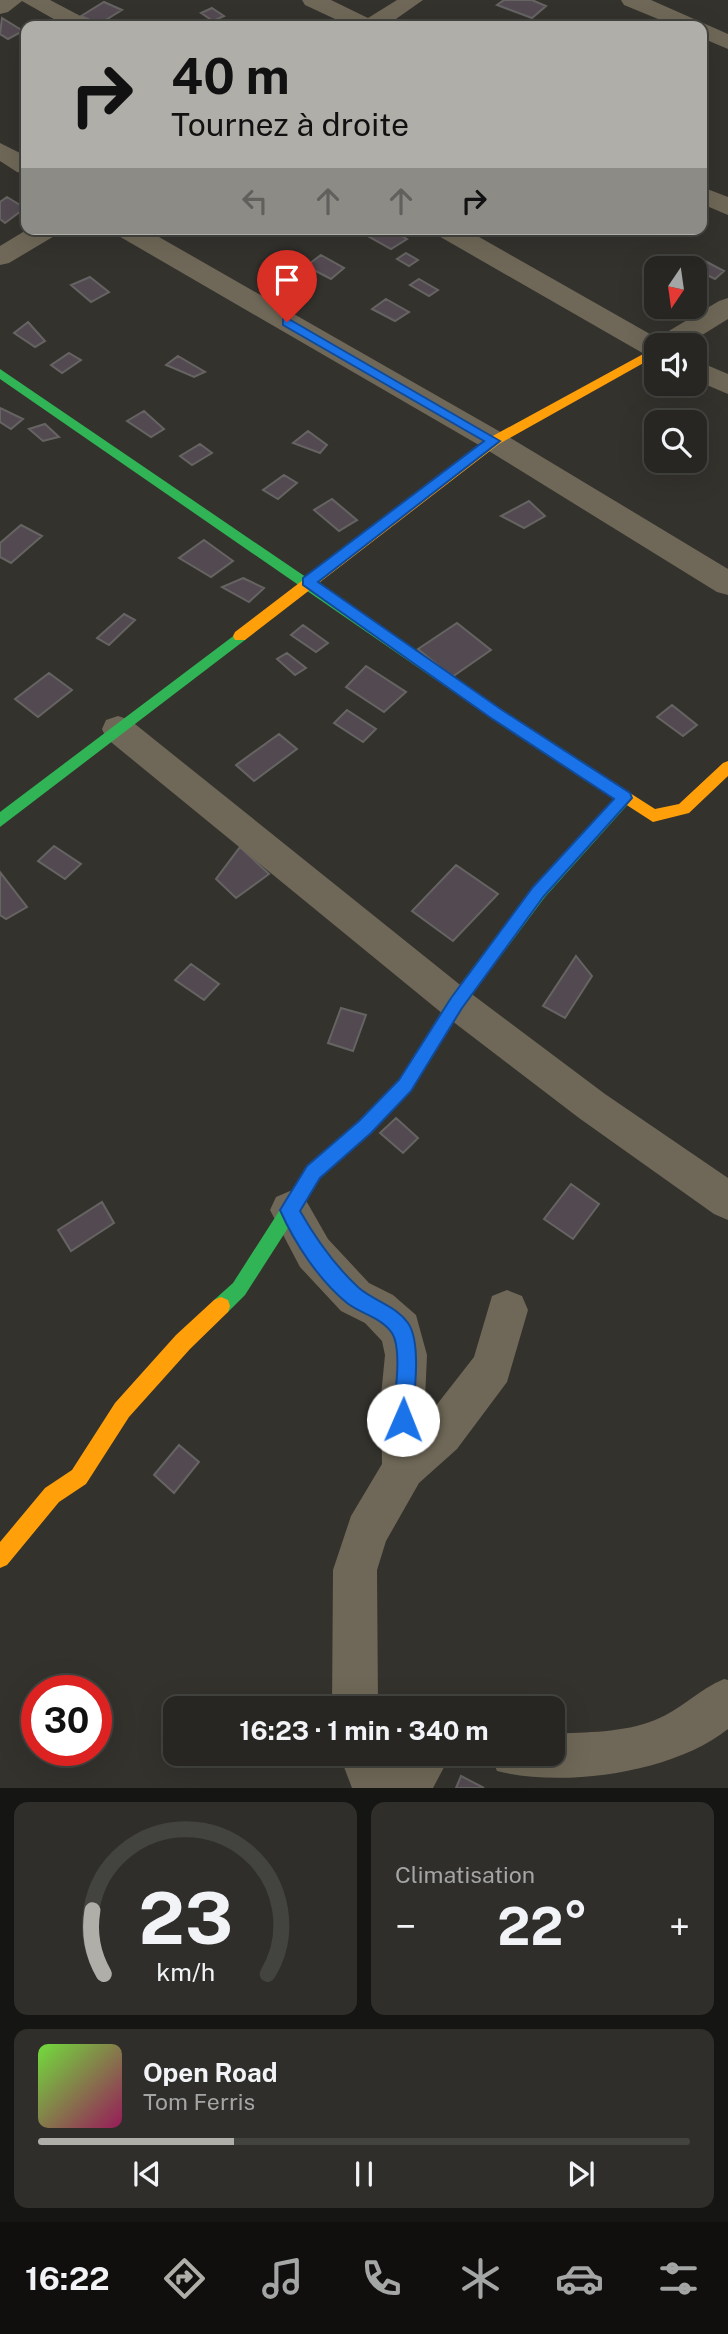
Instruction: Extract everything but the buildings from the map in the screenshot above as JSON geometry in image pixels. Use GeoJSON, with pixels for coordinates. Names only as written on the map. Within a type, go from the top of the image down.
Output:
{"type":"FeatureCollection","features":[{"type":"Feature","properties":{"kind":"street"},"geometry":{"type":"LineString","coordinates":[[0,7],[12,0]]}},
{"type":"Feature","properties":{"kind":"street"},"geometry":{"type":"LineString","coordinates":[[33,0],[73,21]]}},
{"type":"Feature","properties":{"kind":"street"},"geometry":{"type":"LineString","coordinates":[[313,0],[358,21]]}},
{"type":"Feature","properties":{"kind":"street"},"geometry":{"type":"LineString","coordinates":[[377,21],[412,0]]}},
{"type":"Feature","properties":{"kind":"street"},"geometry":{"type":"LineString","coordinates":[[632,0],[689,21]]}},
{"type":"Feature","properties":{"kind":"street"},"geometry":{"type":"LineString","coordinates":[[707,30],[728,42]]}},
{"type":"Feature","properties":{"kind":"street"},"geometry":{"type":"LineString","coordinates":[[0,150],[21,164]]}},
{"type":"Feature","properties":{"kind":"street"},"geometry":{"type":"LineString","coordinates":[[707,196],[728,207]]}},
{"type":"Feature","properties":{"kind":"street"},"geometry":{"type":"LineString","coordinates":[[0,257],[37,235]]}},
{"type":"Feature","properties":{"kind":"street"},"geometry":{"type":"LineString","coordinates":[[136,235],[494,441],[728,584]]}},
{"type":"Feature","properties":{"kind":"street"},"geometry":{"type":"LineString","coordinates":[[456,235],[644,343]]}},
{"type":"Feature","properties":{"kind":"street"},"geometry":{"type":"LineString","coordinates":[[686,333],[728,307]]}},
{"type":"Feature","properties":{"kind":"street"},"geometry":{"type":"LineString","coordinates":[[0,821],[494,441],[644,357]]}},
{"type":"Feature","properties":{"kind":"street"},"geometry":{"type":"LineString","coordinates":[[0,373],[497,714],[653,816],[684,809],[728,767]]}},
{"type":"Feature","properties":{"kind":"street"},"geometry":{"type":"LineString","coordinates":[[707,375],[728,385]]}},
{"type":"Feature","properties":{"kind":"street"},"geometry":{"type":"LineString","coordinates":[[118,729],[456,1003],[592,1105],[728,1201]]}},
{"type":"Feature","properties":{"kind":"street"},"geometry":{"type":"LineString","coordinates":[[0,1558],[52,1495],[79,1476],[122,1410],[183,1342],[239,1289],[314,1172],[365,1127],[405,1086],[456,1003],[555,871],[583,845],[625,798]]}},
{"type":"Feature","properties":{"kind":"street"},"geometry":{"type":"LineString","coordinates":[[289,1210],[314,1253],[355,1297],[379,1309],[401,1329],[406,1355],[402,1396],[404,1468]]}},
{"type":"Feature","properties":{"kind":"street"},"geometry":{"type":"LineString","coordinates":[[355,1696],[355,1570],[367,1532],[404,1468],[442,1434],[492,1367],[507,1310]]}},
{"type":"Feature","properties":{"kind":"street"},"geometry":{"type":"LineString","coordinates":[[565,1757],[618,1753],[660,1743],[695,1725],[724,1702]]}},
{"type":"Feature","properties":{"kind":"street"},"geometry":{"type":"LineString","coordinates":[[368,1766],[376,1788]]}},
{"type":"Feature","properties":{"kind":"street"},"geometry":{"type":"LineString","coordinates":[[398,1788],[420,1766]]}},
{"type":"Feature","properties":{"kind":"traffic: fast"},"geometry":{"type":"LineString","coordinates":[[0,373],[486,707]]}},
{"type":"Feature","properties":{"kind":"traffic: fast"},"geometry":{"type":"LineString","coordinates":[[0,821],[240,636]]}},
{"type":"Feature","properties":{"kind":"traffic: fast"},"geometry":{"type":"LineString","coordinates":[[221,1306],[239,1289],[314,1172],[365,1127],[405,1085],[456,1003],[539,892],[625,798]]}},
{"type":"Feature","properties":{"kind":"traffic: slow"},"geometry":{"type":"LineString","coordinates":[[240,636],[494,441],[644,358]]}},
{"type":"Feature","properties":{"kind":"traffic: slow"},"geometry":{"type":"LineString","coordinates":[[486,707],[653,816],[684,809],[728,767]]}},
{"type":"Feature","properties":{"kind":"traffic: slow"},"geometry":{"type":"LineString","coordinates":[[0,1558],[52,1495],[79,1477],[122,1410],[183,1342],[221,1306]]}},
{"type":"Feature","properties":{"kind":"route"},"geometry":{"type":"LineString","coordinates":[[287,322],[494,441],[308,582],[497,714],[625,798],[583,845],[555,871],[456,1003],[405,1086],[365,1127],[314,1172],[289,1210],[314,1253],[355,1297],[379,1309],[401,1329],[406,1355],[402,1396],[403,1420]]}}]}
